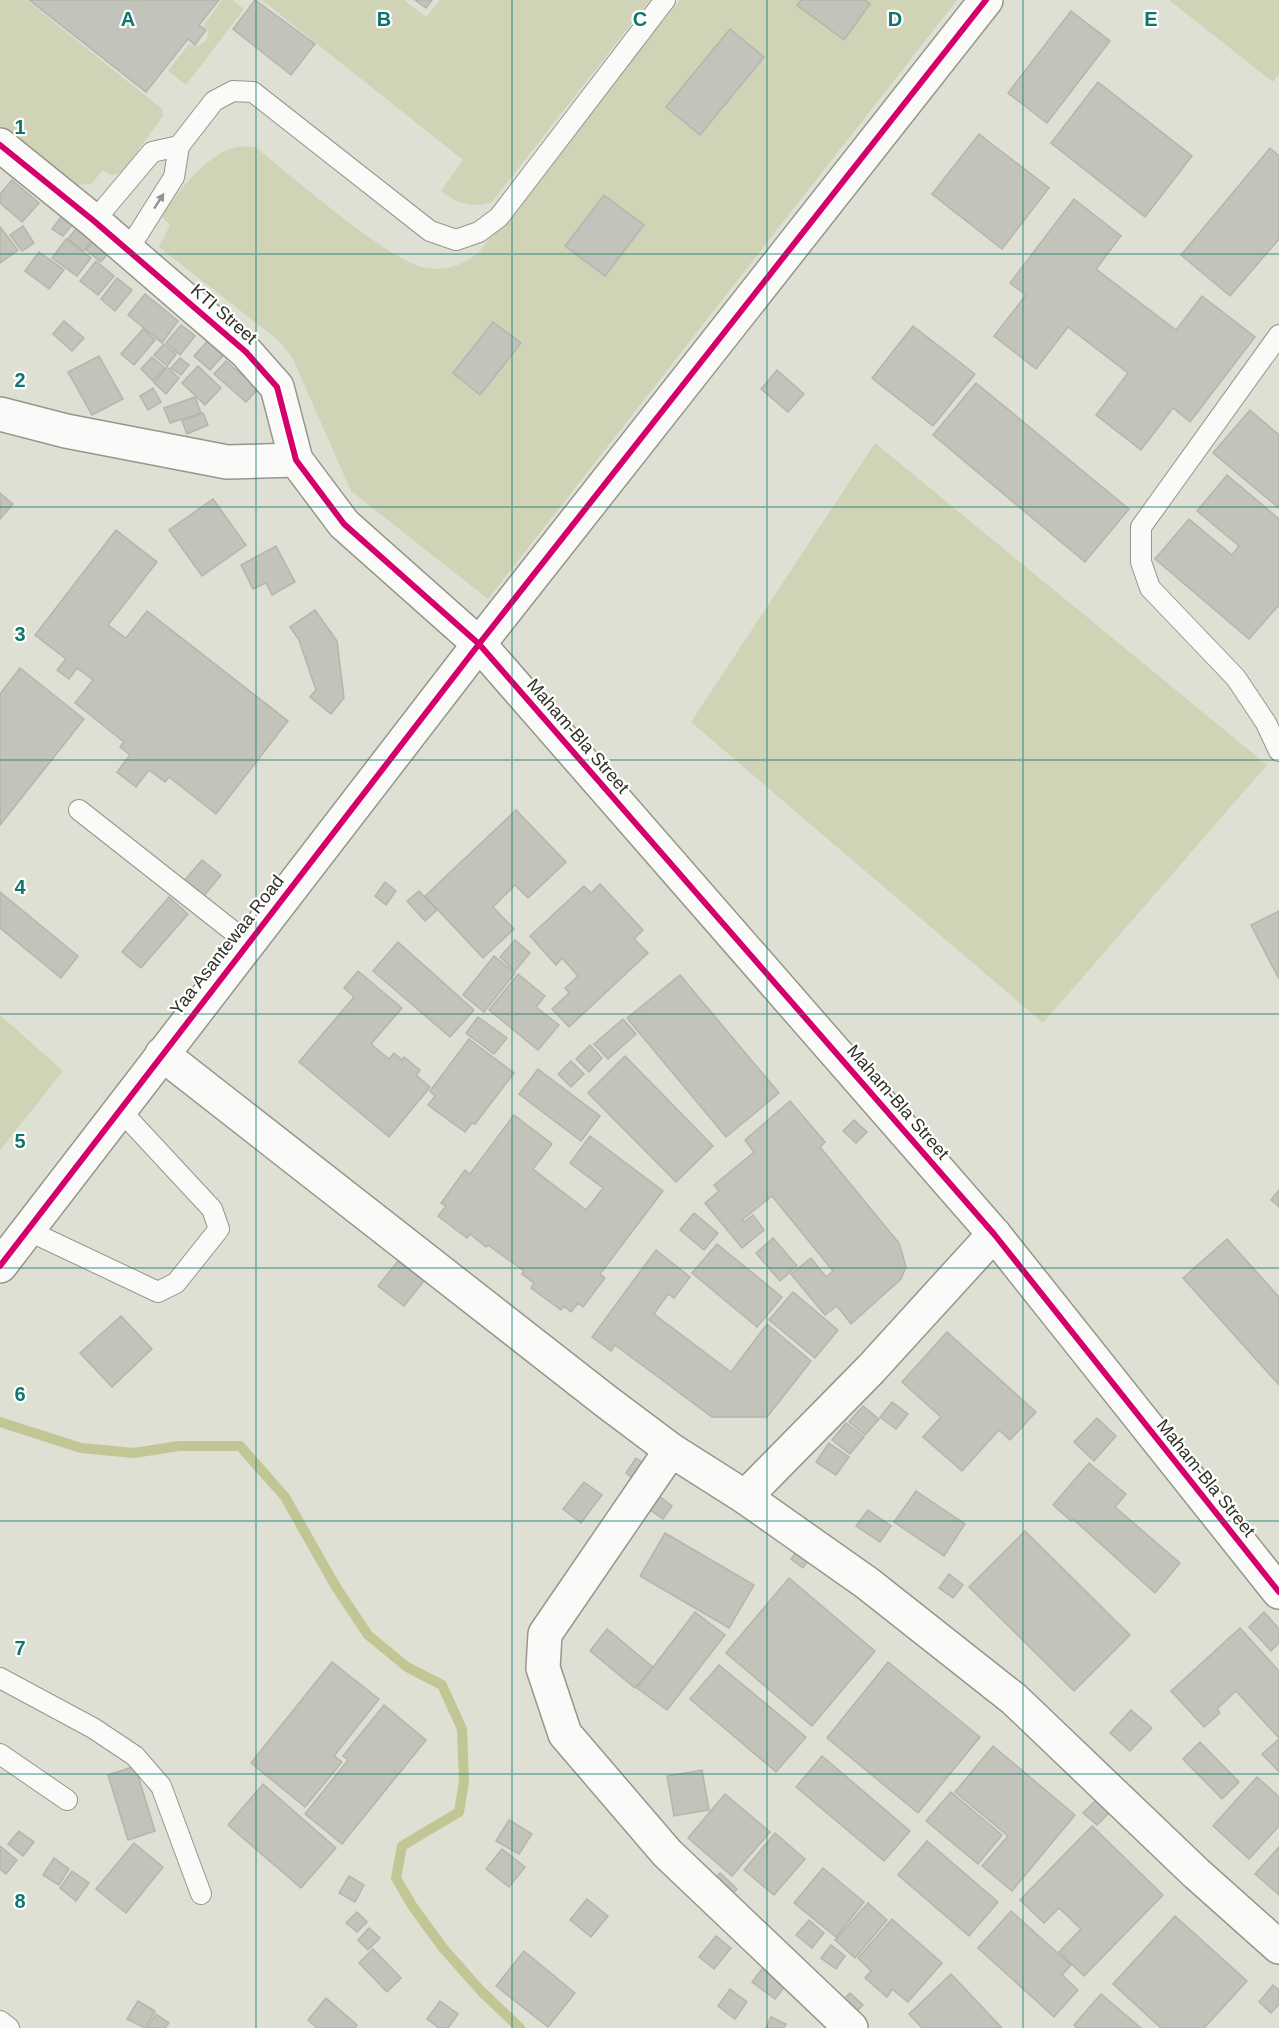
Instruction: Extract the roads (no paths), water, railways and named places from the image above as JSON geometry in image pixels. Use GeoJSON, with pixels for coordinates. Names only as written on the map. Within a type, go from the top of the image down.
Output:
{"type":"FeatureCollection","features":[{"type":"Feature","properties":{"kind":"street","name":"Yaa Asantewaa Road"},"geometry":{"type":"LineString","coordinates":[[0,1266],[479,644],[986,0]]}},
{"type":"Feature","properties":{"kind":"street","name":"KTI Street"},"geometry":{"type":"LineString","coordinates":[[0,145],[94,221],[246,352],[277,387],[296,460],[344,524],[479,644]]}},
{"type":"Feature","properties":{"kind":"street"},"geometry":{"type":"LineString","coordinates":[[0,414],[66,431],[227,462],[296,460]]}},
{"type":"Feature","properties":{"kind":"street","name":"Maham-Bla Street"},"geometry":{"type":"LineString","coordinates":[[479,644],[994,1234],[1279,1592]]}},
{"type":"Feature","properties":{"kind":"street"},"geometry":{"type":"LineString","coordinates":[[162,1054],[671,1450],[745,1497],[867,1583],[1014,1699],[1196,1873],[1279,1947]]}},
{"type":"Feature","properties":{"kind":"street"},"geometry":{"type":"LineString","coordinates":[[745,1497],[871,1369],[994,1234]]}},
{"type":"Feature","properties":{"kind":"street"},"geometry":{"type":"LineString","coordinates":[[671,1450],[545,1634],[543,1668],[565,1734],[587,1760],[667,1853],[851,2028]]}},
{"type":"Feature","properties":{"kind":"lane"},"geometry":{"type":"LineString","coordinates":[[128,250],[174,177],[179,146],[214,101],[233,90],[253,92],[430,231],[456,240],[479,232],[499,218],[665,0]]}},
{"type":"Feature","properties":{"kind":"lane"},"geometry":{"type":"LineString","coordinates":[[94,221],[152,152],[179,146]]}},
{"type":"Feature","properties":{"kind":"lane"},"geometry":{"type":"LineString","coordinates":[[1279,335],[1141,527],[1139,545],[1141,562],[1150,588],[1236,678],[1266,723],[1279,751]]}},
{"type":"Feature","properties":{"kind":"lane"},"geometry":{"type":"LineString","coordinates":[[80,810],[248,943]]}},
{"type":"Feature","properties":{"kind":"lane"},"geometry":{"type":"LineString","coordinates":[[27,1230],[158,1292],[176,1283],[219,1229],[212,1209],[120,1110]]}},
{"type":"Feature","properties":{"kind":"lane"},"geometry":{"type":"LineString","coordinates":[[0,1678],[93,1728],[135,1756],[161,1786],[201,1894]]}},
{"type":"Feature","properties":{"kind":"lane"},"geometry":{"type":"LineString","coordinates":[[0,1754],[67,1800]]}},
{"type":"Feature","properties":{"kind":"lane"},"geometry":{"type":"LineString","coordinates":[[0,2021],[9,2028]]}},
{"type":"Feature","properties":{"kind":"waterway"},"geometry":{"type":"LineString","coordinates":[[0,1422],[81,1448],[134,1453],[179,1446],[240,1446],[285,1497],[336,1587],[368,1635],[407,1667],[442,1685],[462,1729],[464,1781],[459,1812],[402,1846],[396,1878],[413,1907],[443,1948],[481,1991],[520,2028]]}}]}
